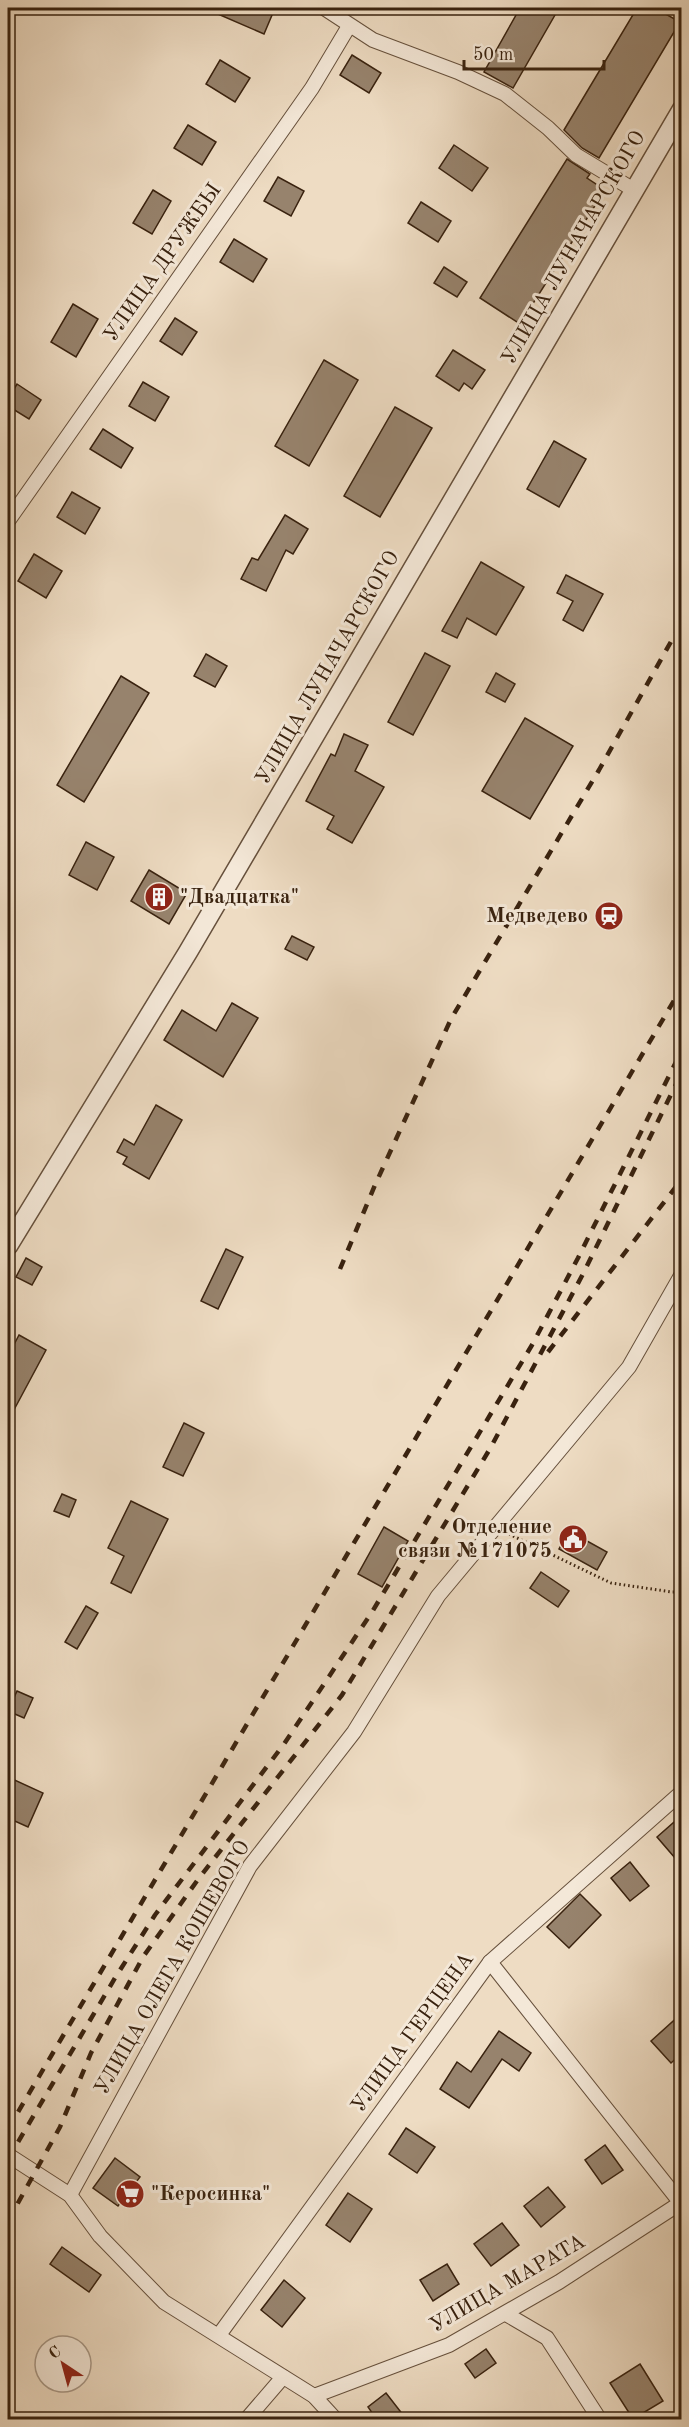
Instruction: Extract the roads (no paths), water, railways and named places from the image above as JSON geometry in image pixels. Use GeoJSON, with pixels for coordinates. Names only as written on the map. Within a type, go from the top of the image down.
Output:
{"type":"FeatureCollection","features":[{"type":"Feature","properties":{"kind":"street"},"geometry":{"type":"LineString","coordinates":[[324,8],[373,40],[458,72],[504,94],[549,128],[576,155],[634,190]]}},
{"type":"Feature","properties":{"kind":"street","name":"УЛИЦА ДРУЖБЫ"},"geometry":{"type":"LineString","coordinates":[[8,521],[312,88],[350,26]]}},
{"type":"Feature","properties":{"kind":"street","name":"УЛИЦА ЛУНАЧАРСКОГО"},"geometry":{"type":"LineString","coordinates":[[8,1245],[188,952],[681,109]]}},
{"type":"Feature","properties":{"kind":"street","name":"УЛИЦА ОЛЕГА КОШЕВОГО"},"geometry":{"type":"LineString","coordinates":[[70,2195],[250,1866],[354,1731],[438,1596],[629,1368],[681,1274]]}},
{"type":"Feature","properties":{"kind":"street","name":"УЛИЦА ГЕРЦЕНА"},"geometry":{"type":"LineString","coordinates":[[219,2335],[490,1962],[681,1792]]}},
{"type":"Feature","properties":{"kind":"street"},"geometry":{"type":"LineString","coordinates":[[490,1962],[681,2201]]}},
{"type":"Feature","properties":{"kind":"street"},"geometry":{"type":"LineString","coordinates":[[8,2155],[70,2195],[100,2236],[164,2302],[314,2396],[336,2420]]}},
{"type":"Feature","properties":{"kind":"street","name":"УЛИЦА МАРАТА"},"geometry":{"type":"LineString","coordinates":[[314,2396],[449,2345],[506,2314],[681,2201]]}},
{"type":"Feature","properties":{"kind":"street"},"geometry":{"type":"LineString","coordinates":[[506,2314],[547,2338],[600,2420]]}},
{"type":"Feature","properties":{"kind":"street"},"geometry":{"type":"LineString","coordinates":[[246,2420],[284,2377]]}},
{"type":"Feature","properties":{"kind":"railway"},"geometry":{"type":"LineString","coordinates":[[340,1269],[375,1185],[451,1019],[599,770],[682,622]]}},
{"type":"Feature","properties":{"kind":"railway"},"geometry":{"type":"LineString","coordinates":[[8,2129],[682,987]]}},
{"type":"Feature","properties":{"kind":"railway"},"geometry":{"type":"LineString","coordinates":[[8,2159],[155,1915],[284,1744],[372,1612],[532,1345],[682,1050]]}},
{"type":"Feature","properties":{"kind":"railway"},"geometry":{"type":"LineString","coordinates":[[8,2221],[60,2127],[91,2053],[143,1957],[199,1878],[342,1695],[491,1447],[584,1272],[682,1072]]}},
{"type":"Feature","properties":{"kind":"railway"},"geometry":{"type":"LineString","coordinates":[[548,1352],[682,1179]]}},
{"type":"Feature","properties":{"kind":"place","name":"\"Двадцатка\""},"geometry":{"type":"Point","coordinates":[159,897]}},
{"type":"Feature","properties":{"kind":"place","name":"Медведево"},"geometry":{"type":"Point","coordinates":[609,916]}},
{"type":"Feature","properties":{"kind":"place","name":"Отделение связи №171075"},"geometry":{"type":"Point","coordinates":[573,1539]}},
{"type":"Feature","properties":{"kind":"place","name":"\"Керосинка\""},"geometry":{"type":"Point","coordinates":[130,2194]}}]}
